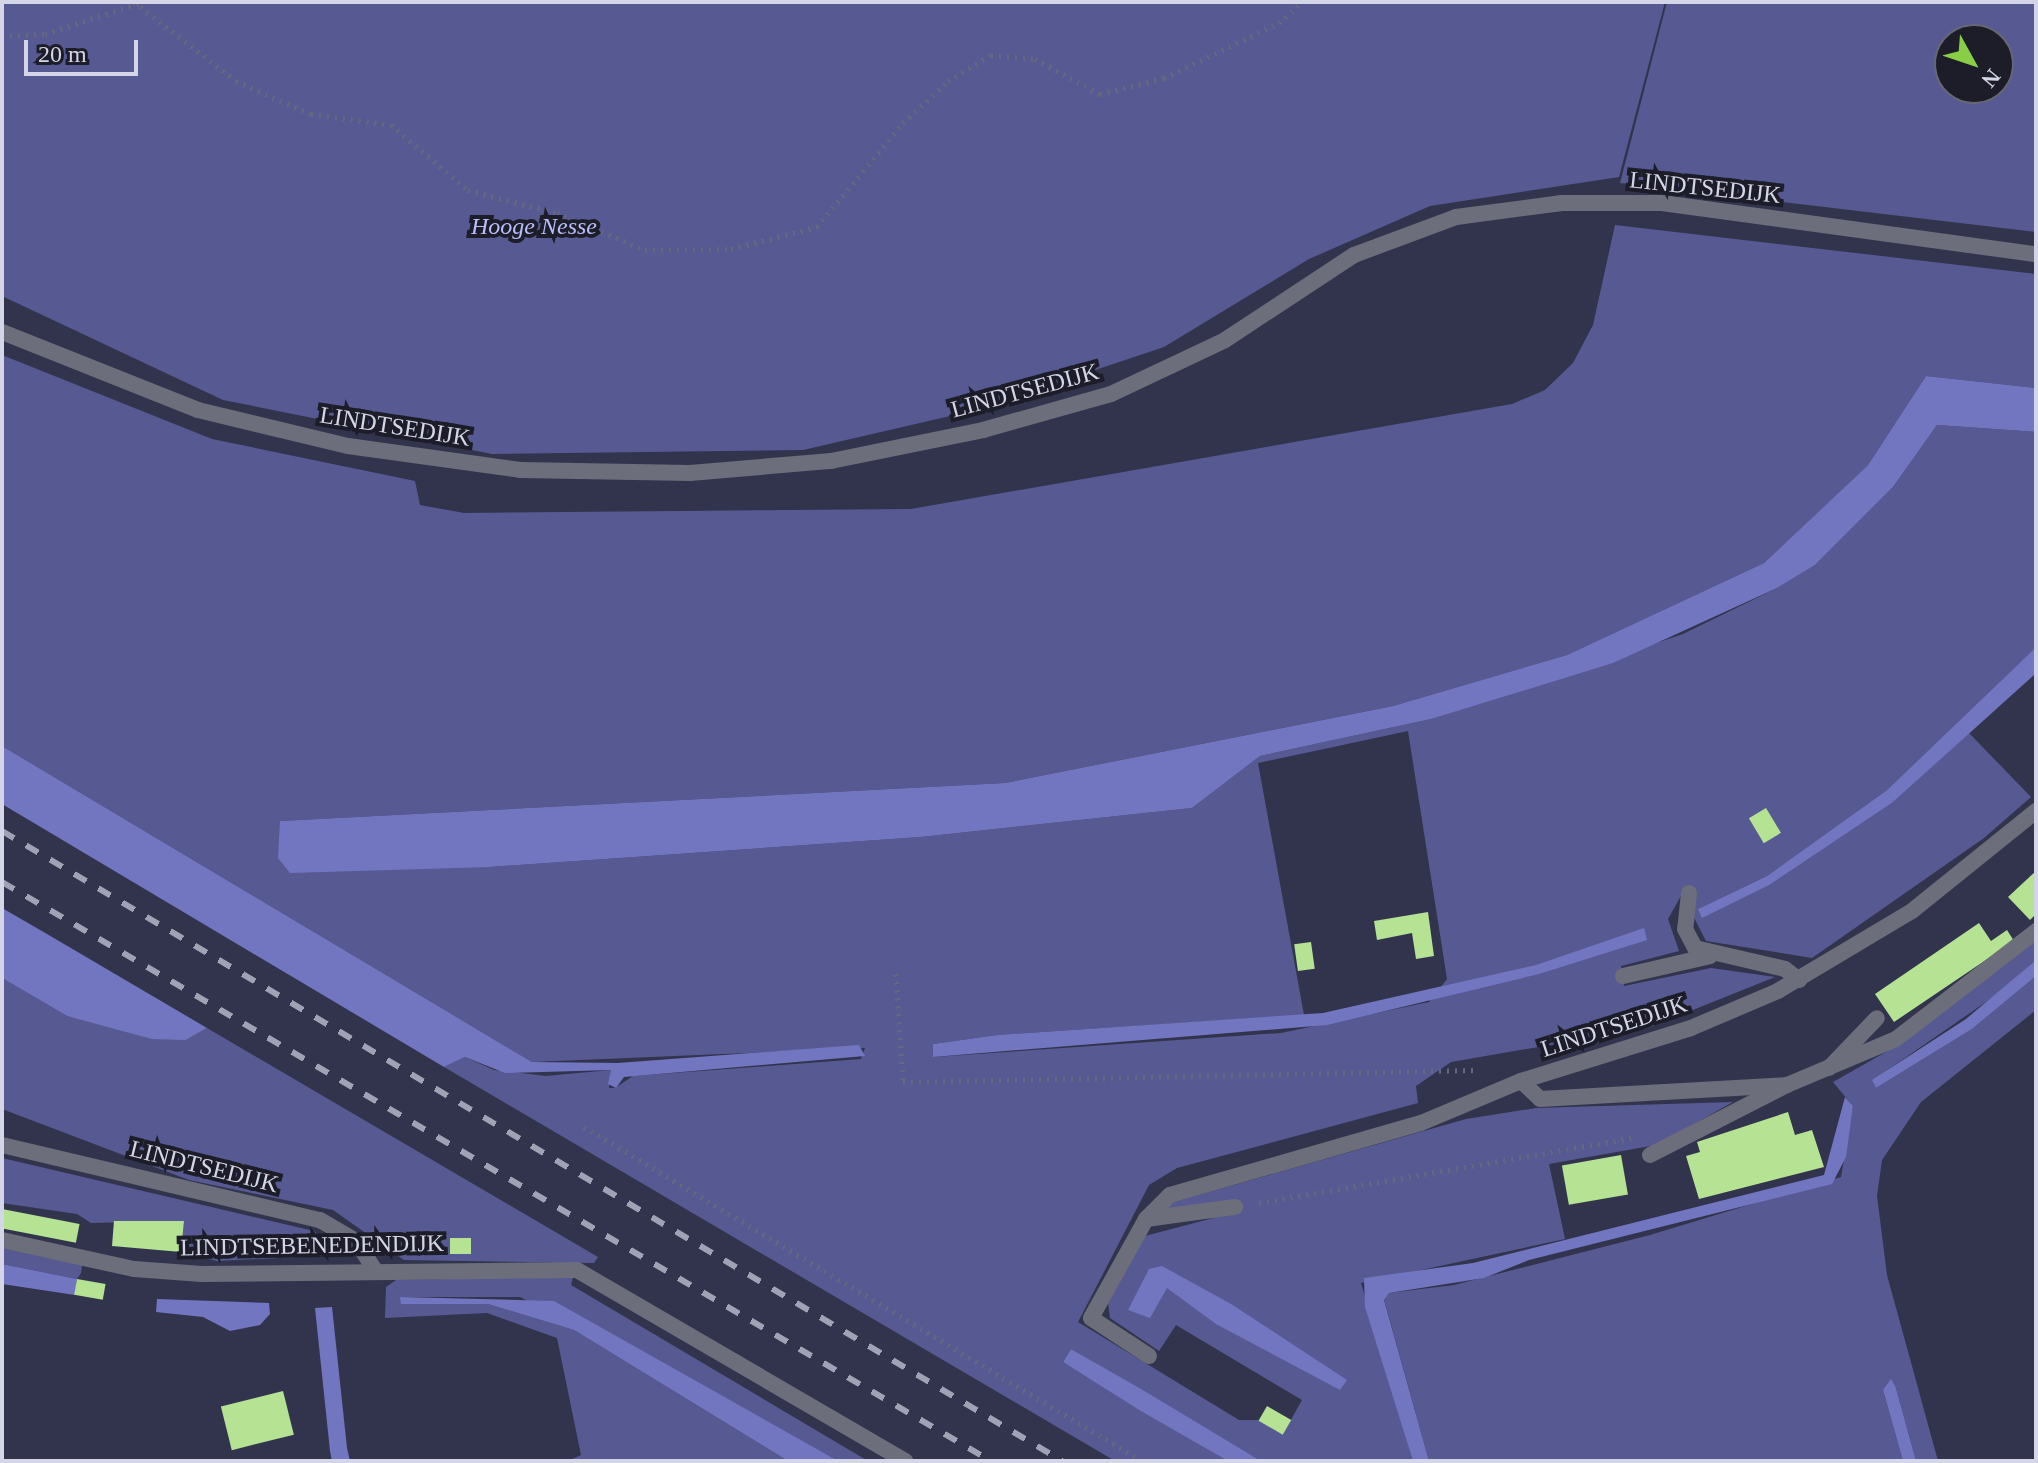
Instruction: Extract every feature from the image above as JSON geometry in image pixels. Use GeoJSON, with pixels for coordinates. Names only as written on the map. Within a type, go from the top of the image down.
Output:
{"type":"FeatureCollection","features":[{"type":"Feature","properties":{"kind":"street","name":"LINDTSEDIJK"},"geometry":{"type":"LineString","coordinates":[[2,332],[198,410],[348,446],[520,470],[690,473],[831,461],[983,430],[1111,394],[1225,340],[1354,255],[1456,217],[1562,203],[1662,203],[2036,254]]}},
{"type":"Feature","properties":{"kind":"street","name":"LINDTSEDIJK"},"geometry":{"type":"LineString","coordinates":[[2036,811],[1912,911],[1799,980],[1691,1028],[1521,1081],[1540,1099],[1787,1085],[1896,1039],[2036,931]]}},
{"type":"Feature","properties":{"kind":"street"},"geometry":{"type":"LineString","coordinates":[[1689,893],[1685,929],[1695,948],[1710,956]]}},
{"type":"Feature","properties":{"kind":"street"},"geometry":{"type":"LineString","coordinates":[[1623,976],[1710,956],[1767,963],[1799,980]]}},
{"type":"Feature","properties":{"kind":"street"},"geometry":{"type":"LineString","coordinates":[[1828,1069],[1877,1018]]}},
{"type":"Feature","properties":{"kind":"street"},"geometry":{"type":"LineString","coordinates":[[1149,1356],[1091,1318],[1146,1219],[1185,1189],[1421,1123],[1521,1081]]}},
{"type":"Feature","properties":{"kind":"street"},"geometry":{"type":"LineString","coordinates":[[1650,1155],[1674,1136],[1787,1085]]}},
{"type":"Feature","properties":{"kind":"street","name":"LINDTSEDIJK"},"geometry":{"type":"LineString","coordinates":[[2,1145],[320,1220],[356,1241],[375,1270]]}},
{"type":"Feature","properties":{"kind":"street"},"geometry":{"type":"LineString","coordinates":[[1146,1219],[1235,1207]]}},
{"type":"Feature","properties":{"kind":"street","name":"LINDTSEBENEDENDIJK"},"geometry":{"type":"LineString","coordinates":[[2,1240],[134,1269],[269,1275],[375,1270],[577,1270],[905,1461]]}},
{"type":"Feature","properties":{"kind":"path"},"geometry":{"type":"LineString","coordinates":[[2,36],[45,34],[143,2]]}},
{"type":"Feature","properties":{"kind":"path"},"geometry":{"type":"LineString","coordinates":[[135,4],[236,81],[311,114],[391,125],[468,190],[557,213],[645,250],[731,249],[817,227],[903,123],[948,81],[991,55],[1035,59],[1100,94],[1164,78],[1279,23],[1302,2]]}},
{"type":"Feature","properties":{"kind":"path"},"geometry":{"type":"LineString","coordinates":[[896,974],[903,1082],[966,1086],[1404,1069],[1478,1071],[1521,1081]]}},
{"type":"Feature","properties":{"kind":"path"},"geometry":{"type":"LineString","coordinates":[[584,1127],[1142,1461]]}},
{"type":"Feature","properties":{"kind":"path"},"geometry":{"type":"LineString","coordinates":[[1235,1207],[1572,1146],[1674,1136]]}},
{"type":"Feature","properties":{"kind":"green space","name":"Hooge Nesse"},"geometry":{"type":"Polygon","coordinates":[[[2,2],[1665,2],[1619,177],[1430,206],[1309,259],[1164,347],[976,410],[803,450],[492,454],[223,400],[2,296],[2,2]]]}},
{"type":"Feature","properties":{"kind":"green space"},"geometry":{"type":"Polygon","coordinates":[[[1667,2],[2036,2],[2036,232],[1620,183],[1667,2]]]}},
{"type":"Feature","properties":{"kind":"green space"},"geometry":{"type":"Polygon","coordinates":[[[1615,225],[2036,274],[2036,388],[1926,376],[1868,465],[1764,563],[1567,655],[1393,706],[1005,783],[280,821],[489,867],[921,837],[1192,808],[1260,756],[1431,719],[1683,634],[1777,588],[1815,565],[1893,487],[1937,425],[2036,432],[2036,647],[1887,790],[1767,876],[1698,909],[1771,884],[1892,803],[1969,733],[2031,797],[1984,838],[1812,958],[1706,941],[1682,894],[1668,919],[1679,951],[1621,966],[1624,986],[1711,968],[1775,977],[1648,1028],[1451,1062],[1416,1086],[1418,1103],[1177,1168],[1149,1185],[1078,1322],[1239,1420],[1258,1420],[1283,1434],[1302,1400],[1176,1325],[1159,1351],[1110,1318],[1108,1302],[1145,1236],[1236,1212],[1166,1209],[1174,1202],[1466,1119],[1536,1108],[1733,1102],[1656,1145],[1549,1164],[1565,1239],[1361,1283],[1413,1461],[1261,1461],[1071,1349],[1063,1362],[1228,1461],[1115,1461],[444,1067],[465,1057],[494,1070],[546,1076],[611,1070],[609,1088],[615,1088],[633,1076],[861,1059],[865,1048],[532,1062],[2,746],[2,355],[212,439],[415,481],[420,505],[464,513],[911,509],[1512,404],[1545,390],[1573,363],[1593,325],[1615,225]],[[1408,731],[1258,763],[1304,1015],[997,1035],[933,1044],[934,1057],[1281,1033],[1429,1002],[1447,979],[1408,731]]]}},
{"type":"Feature","properties":{"kind":"green space"},"geometry":{"type":"Polygon","coordinates":[[[2036,939],[2036,960],[1996,995],[1873,1080],[1876,1088],[1972,1029],[2036,976],[2036,1010],[1921,1102],[1882,1160],[1877,1196],[1887,1275],[1938,1461],[1916,1461],[1896,1388],[1883,1390],[1903,1461],[1429,1461],[1384,1299],[1389,1293],[1454,1285],[1650,1235],[1841,1177],[1853,1106],[1833,1082],[1900,1044],[2036,939]]]}},
{"type":"Feature","properties":{"kind":"green space"},"geometry":{"type":"Polygon","coordinates":[[[2,978],[67,1016],[186,1040],[207,1028],[598,1257],[594,1263],[404,1260],[333,1210],[189,1180],[2,1109],[2,978]]]}},
{"type":"Feature","properties":{"kind":"green space"},"geometry":{"type":"Polygon","coordinates":[[[2,1158],[314,1231],[341,1255],[217,1261],[181,1252],[184,1221],[91,1223],[77,1214],[2,1203],[2,1158]]]}},
{"type":"Feature","properties":{"kind":"green space"},"geometry":{"type":"Polygon","coordinates":[[[2,1248],[82,1265],[81,1273],[77,1279],[2,1264],[2,1248]]]}},
{"type":"Feature","properties":{"kind":"green space"},"geometry":{"type":"Polygon","coordinates":[[[573,1277],[571,1285],[868,1461],[838,1461],[520,1297],[401,1297],[401,1304],[488,1304],[574,1330],[788,1461],[568,1461],[581,1455],[557,1338],[487,1313],[385,1318],[386,1287],[396,1280],[573,1277]]]}},
{"type":"Feature","properties":{"kind":"shaded area"},"geometry":{"type":"Polygon","coordinates":[[[1926,376],[2036,388],[2036,432],[1937,425],[1893,487],[1815,565],[1777,588],[1613,663],[1431,719],[1260,756],[1192,808],[921,837],[489,867],[290,873],[278,858],[280,821],[1005,783],[1393,706],[1567,655],[1764,563],[1868,465],[1926,376]]]}},
{"type":"Feature","properties":{"kind":"shaded area"},"geometry":{"type":"Polygon","coordinates":[[[2036,647],[2034,675],[1892,803],[1771,884],[1702,918],[1698,909],[1767,876],[1887,790],[2036,647]]]}},
{"type":"Feature","properties":{"kind":"shaded area"},"geometry":{"type":"Polygon","coordinates":[[[2,746],[532,1062],[618,1063],[859,1045],[865,1056],[624,1077],[616,1088],[608,1084],[611,1070],[505,1073],[465,1057],[444,1067],[2,804],[2,746]]]}},
{"type":"Feature","properties":{"kind":"shaded area"},"geometry":{"type":"Polygon","coordinates":[[[2,908],[207,1028],[186,1040],[152,1039],[67,1016],[2,978],[2,908]]]}},
{"type":"Feature","properties":{"kind":"shaded area"},"geometry":{"type":"Polygon","coordinates":[[[1644,928],[1647,940],[1539,974],[1327,1025],[933,1057],[933,1044],[997,1035],[1323,1013],[1536,965],[1644,928]]]}},
{"type":"Feature","properties":{"kind":"shaded area"},"geometry":{"type":"Polygon","coordinates":[[[2036,960],[2036,976],[1972,1029],[1876,1088],[1872,1080],[1966,1019],[2036,960]]]}},
{"type":"Feature","properties":{"kind":"shaded area"},"geometry":{"type":"Polygon","coordinates":[[[1845,1097],[1853,1106],[1846,1157],[1832,1184],[1529,1260],[1484,1278],[1389,1293],[1384,1300],[1429,1461],[1413,1461],[1365,1307],[1364,1278],[1473,1263],[1824,1175],[1845,1097]]]}},
{"type":"Feature","properties":{"kind":"shaded area"},"geometry":{"type":"Polygon","coordinates":[[[2,1264],[77,1279],[75,1295],[2,1284],[2,1264]]]}},
{"type":"Feature","properties":{"kind":"shaded area"},"geometry":{"type":"Polygon","coordinates":[[[1162,1266],[1231,1304],[1347,1380],[1340,1390],[1216,1324],[1167,1288],[1150,1318],[1128,1310],[1149,1269],[1162,1266]]]}},
{"type":"Feature","properties":{"kind":"shaded area"},"geometry":{"type":"Polygon","coordinates":[[[400,1297],[554,1301],[838,1461],[788,1461],[574,1330],[488,1304],[401,1304],[400,1297]]]}},
{"type":"Feature","properties":{"kind":"shaded area"},"geometry":{"type":"Polygon","coordinates":[[[157,1299],[269,1303],[270,1314],[260,1325],[230,1331],[203,1317],[156,1312],[157,1299]]]}},
{"type":"Feature","properties":{"kind":"shaded area"},"geometry":{"type":"Polygon","coordinates":[[[332,1307],[350,1461],[332,1461],[330,1451],[315,1308],[332,1307]]]}},
{"type":"Feature","properties":{"kind":"shaded area"},"geometry":{"type":"Polygon","coordinates":[[[1071,1349],[1261,1461],[1228,1461],[1141,1411],[1063,1362],[1071,1349]]]}},
{"type":"Feature","properties":{"kind":"shaded area"},"geometry":{"type":"Polygon","coordinates":[[[1891,1379],[1916,1461],[1903,1461],[1883,1390],[1891,1379]]]}},
{"type":"Feature","properties":{"kind":"building"},"geometry":{"type":"Polygon","coordinates":[[[1766,808],[1781,833],[1764,843],[1749,818],[1766,808]]]}},
{"type":"Feature","properties":{"kind":"building"},"geometry":{"type":"Polygon","coordinates":[[[2036,871],[2036,914],[2030,920],[2008,897],[2036,871]]]}},
{"type":"Feature","properties":{"kind":"building"},"geometry":{"type":"Polygon","coordinates":[[[1428,912],[1434,956],[1416,959],[1412,933],[1377,940],[1374,921],[1428,912]]]}},
{"type":"Feature","properties":{"kind":"building"},"geometry":{"type":"Polygon","coordinates":[[[1979,923],[1991,941],[2007,930],[2014,941],[1894,1022],[1875,994],[1979,923]]]}},
{"type":"Feature","properties":{"kind":"building"},"geometry":{"type":"Polygon","coordinates":[[[1311,942],[1315,969],[1298,971],[1294,944],[1311,942]]]}},
{"type":"Feature","properties":{"kind":"building"},"geometry":{"type":"Polygon","coordinates":[[[1788,1112],[1795,1135],[1812,1130],[1824,1167],[1699,1199],[1686,1156],[1700,1152],[1697,1142],[1788,1112]]]}},
{"type":"Feature","properties":{"kind":"building"},"geometry":{"type":"Polygon","coordinates":[[[1621,1155],[1628,1194],[1569,1205],[1562,1165],[1621,1155]]]}},
{"type":"Feature","properties":{"kind":"building"},"geometry":{"type":"Polygon","coordinates":[[[2,1209],[80,1224],[76,1243],[2,1228],[2,1209]]]}},
{"type":"Feature","properties":{"kind":"building"},"geometry":{"type":"Polygon","coordinates":[[[114,1221],[184,1221],[181,1252],[112,1246],[114,1221]]]}},
{"type":"Feature","properties":{"kind":"building"},"geometry":{"type":"Polygon","coordinates":[[[450,1238],[471,1238],[471,1254],[450,1254],[450,1238]]]}},
{"type":"Feature","properties":{"kind":"building"},"geometry":{"type":"Polygon","coordinates":[[[77,1279],[106,1284],[103,1300],[74,1295],[77,1279]]]}},
{"type":"Feature","properties":{"kind":"building"},"geometry":{"type":"Polygon","coordinates":[[[283,1391],[294,1435],[232,1450],[221,1406],[283,1391]]]}},
{"type":"Feature","properties":{"kind":"building"},"geometry":{"type":"Polygon","coordinates":[[[1267,1406],[1291,1420],[1283,1435],[1258,1421],[1267,1406]]]}},
{"type":"Feature","properties":{"kind":"railway"},"geometry":{"type":"LineString","coordinates":[[2,831],[1062,1461]]}},
{"type":"Feature","properties":{"kind":"railway"},"geometry":{"type":"LineString","coordinates":[[2,882],[991,1461]]}}]}
